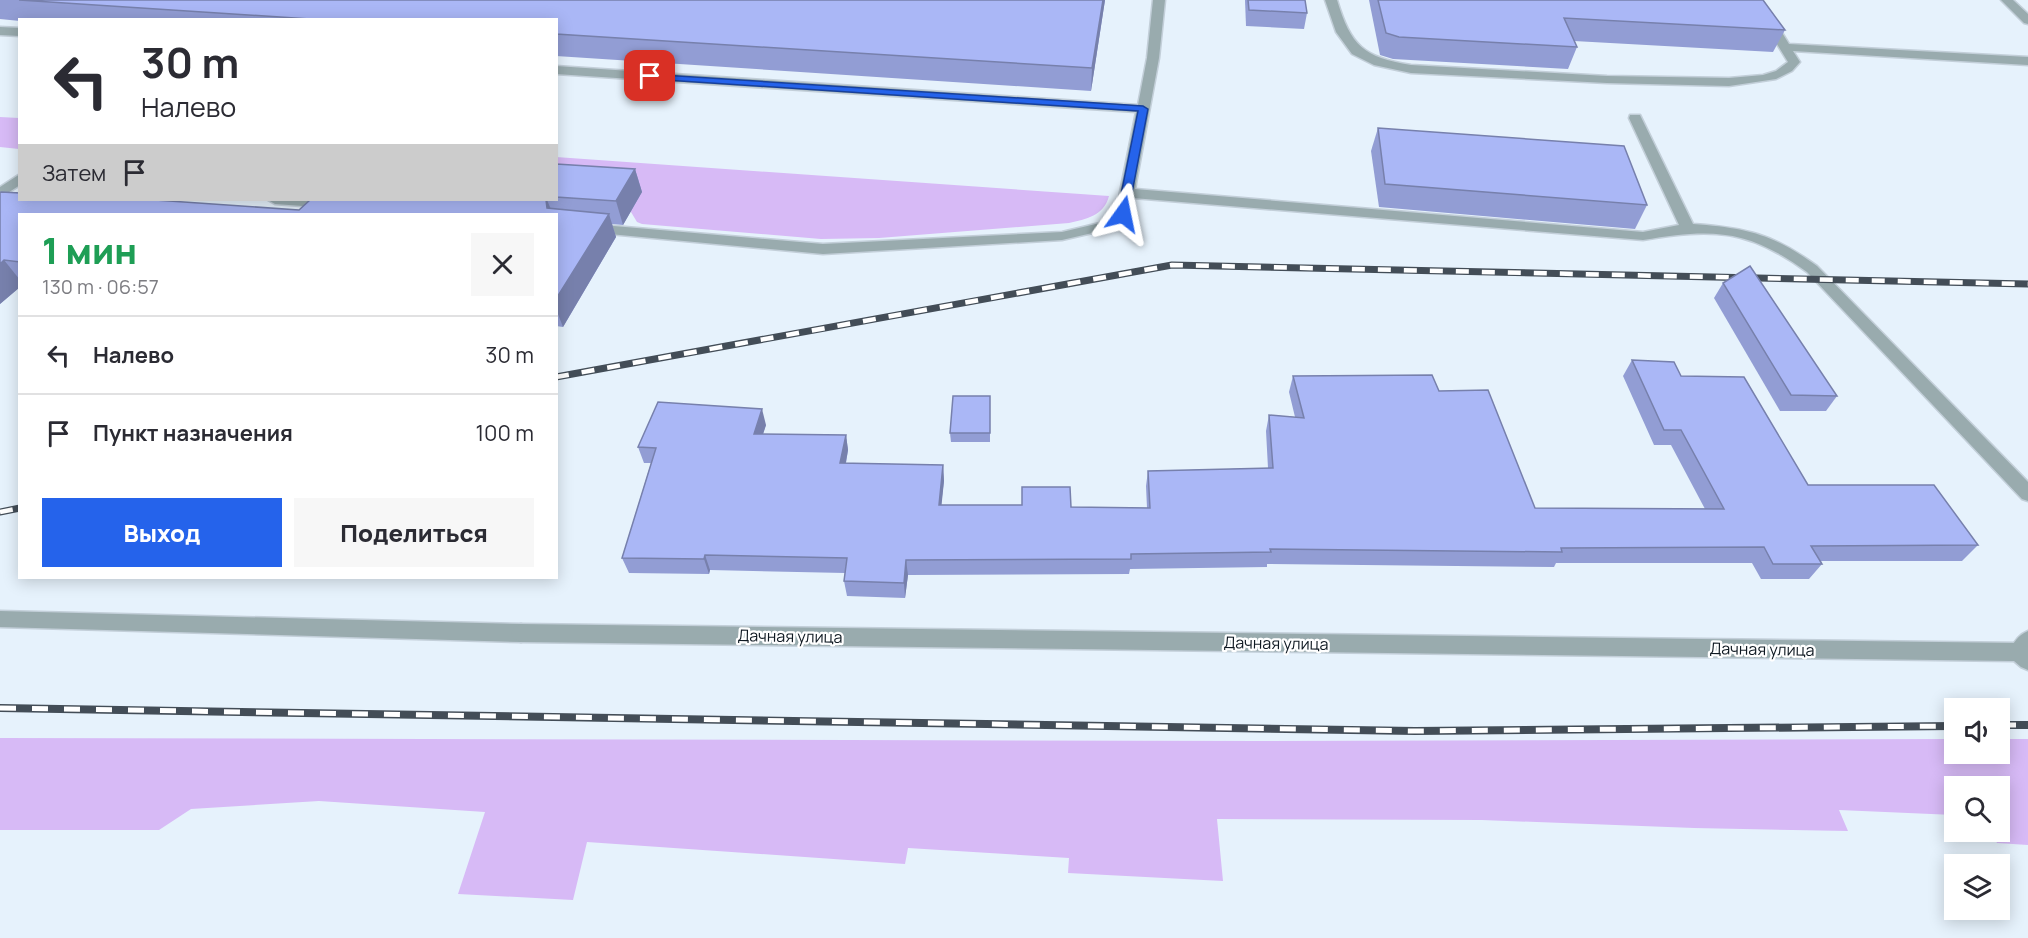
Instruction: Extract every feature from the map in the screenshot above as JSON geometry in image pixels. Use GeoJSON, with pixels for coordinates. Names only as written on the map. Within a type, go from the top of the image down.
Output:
{"type":"FeatureCollection","features":[{"type":"Feature","properties":{"kind":"street"},"geometry":{"type":"LineString","coordinates":[[558,225],[823,249],[1012,241],[1062,236],[1109,225],[1123,214],[1153,58],[1159,0]]}},
{"type":"Feature","properties":{"kind":"street"},"geometry":{"type":"LineString","coordinates":[[1331,0],[1337,20],[1350,47],[1366,58],[1382,64],[1411,69],[1650,80],[1745,81],[1765,79],[1789,69],[1794,62],[1787,47],[1756,0]]}},
{"type":"Feature","properties":{"kind":"street"},"geometry":{"type":"LineString","coordinates":[[2007,0],[2028,21]]}},
{"type":"Feature","properties":{"kind":"street"},"geometry":{"type":"LineString","coordinates":[[0,31],[18,32]]}},
{"type":"Feature","properties":{"kind":"street"},"geometry":{"type":"LineString","coordinates":[[1787,47],[2028,61]]}},
{"type":"Feature","properties":{"kind":"street"},"geometry":{"type":"LineString","coordinates":[[558,70],[1143,109]]}},
{"type":"Feature","properties":{"kind":"street"},"geometry":{"type":"LineString","coordinates":[[1635,118],[1688,228]]}},
{"type":"Feature","properties":{"kind":"street"},"geometry":{"type":"LineString","coordinates":[[0,175],[18,177]]}},
{"type":"Feature","properties":{"kind":"street"},"geometry":{"type":"LineString","coordinates":[[0,194],[18,179]]}},
{"type":"Feature","properties":{"kind":"street"},"geometry":{"type":"LineString","coordinates":[[1127,193],[1643,236],[1688,228],[1743,232],[1764,238],[1788,250],[1812,269],[2028,494]]}},
{"type":"Feature","properties":{"kind":"street"},"geometry":{"type":"LineString","coordinates":[[287,201],[346,206]]}},
{"type":"Feature","properties":{"kind":"street","name":"Дачная улица"},"geometry":{"type":"LineString","coordinates":[[0,619],[521,633],[2025,651]]}},
{"type":"Feature","properties":{"kind":"shaded area"},"geometry":{"type":"Polygon","coordinates":[[[0,117],[18,118],[18,149],[0,147],[0,117]]]}},
{"type":"Feature","properties":{"kind":"shaded area"},"geometry":{"type":"Polygon","coordinates":[[[558,157],[1109,196],[1107,203],[1094,216],[1069,223],[879,238],[821,239],[642,224],[637,222],[631,212],[558,186],[558,157]]]}},
{"type":"Feature","properties":{"kind":"shaded area"},"geometry":{"type":"Polygon","coordinates":[[[0,738],[1258,741],[1944,739],[1944,764],[2010,764],[2010,739],[2028,739],[2028,845],[1996,842],[2010,842],[2010,776],[1944,776],[1944,815],[1839,810],[1848,831],[1482,820],[1217,819],[1223,881],[1068,873],[1069,858],[908,848],[905,864],[587,842],[573,900],[458,894],[485,812],[319,801],[191,809],[159,830],[0,830],[0,738]]]}},
{"type":"Feature","properties":{"kind":"building"},"geometry":{"type":"Polygon","coordinates":[[[19,0],[1103,0],[1092,68],[558,34],[558,18],[294,18],[19,0]]]}},
{"type":"Feature","properties":{"kind":"building"},"geometry":{"type":"Polygon","coordinates":[[[1248,0],[1305,0],[1307,13],[1249,10],[1248,0]]]}},
{"type":"Feature","properties":{"kind":"building"},"geometry":{"type":"Polygon","coordinates":[[[1378,0],[1763,0],[1785,30],[1564,18],[1577,47],[1399,37],[1386,33],[1378,0]]]}},
{"type":"Feature","properties":{"kind":"building"},"geometry":{"type":"Polygon","coordinates":[[[1378,128],[1624,146],[1647,205],[1385,184],[1378,128]]]}},
{"type":"Feature","properties":{"kind":"building"},"geometry":{"type":"Polygon","coordinates":[[[558,164],[635,169],[616,201],[558,197],[558,164]]]}},
{"type":"Feature","properties":{"kind":"building"},"geometry":{"type":"Polygon","coordinates":[[[0,193],[18,193],[18,201],[169,201],[299,210],[309,201],[546,201],[547,208],[609,214],[558,296],[558,213],[18,213],[18,262],[4,260],[0,264],[0,193]]]}},
{"type":"Feature","properties":{"kind":"building"},"geometry":{"type":"Polygon","coordinates":[[[1750,266],[1837,396],[1791,395],[1723,283],[1750,266]]]}},
{"type":"Feature","properties":{"kind":"building"},"geometry":{"type":"Polygon","coordinates":[[[1632,360],[1674,362],[1681,376],[1744,377],[1808,485],[1934,485],[1978,545],[1811,546],[1822,564],[1773,564],[1764,547],[1561,548],[1562,552],[1270,549],[1271,552],[1131,554],[1131,559],[906,560],[904,583],[844,581],[847,558],[705,555],[704,559],[622,558],[656,448],[638,447],[658,402],[762,409],[754,434],[846,435],[840,463],[943,465],[939,505],[1022,505],[1022,487],[1070,487],[1071,507],[1150,508],[1148,471],[1273,468],[1269,415],[1304,418],[1293,376],[1432,375],[1439,391],[1488,390],[1535,508],[1724,509],[1681,430],[1664,430],[1632,360]]]}},
{"type":"Feature","properties":{"kind":"building"},"geometry":{"type":"Polygon","coordinates":[[[953,396],[990,396],[990,433],[950,433],[953,396]]]}},
{"type":"Feature","properties":{"kind":"railway"},"geometry":{"type":"LineString","coordinates":[[558,377],[1172,265],[2028,284]]}},
{"type":"Feature","properties":{"kind":"railway"},"geometry":{"type":"LineString","coordinates":[[0,512],[18,508]]}},
{"type":"Feature","properties":{"kind":"railway"},"geometry":{"type":"LineString","coordinates":[[0,708],[1415,731],[1944,726]]}},
{"type":"Feature","properties":{"kind":"railway"},"geometry":{"type":"LineString","coordinates":[[2010,725],[2028,725]]}},
{"type":"Feature","properties":{"kind":"route"},"geometry":{"type":"LineString","coordinates":[[650,76],[1143,109],[1123,214]]}}]}
